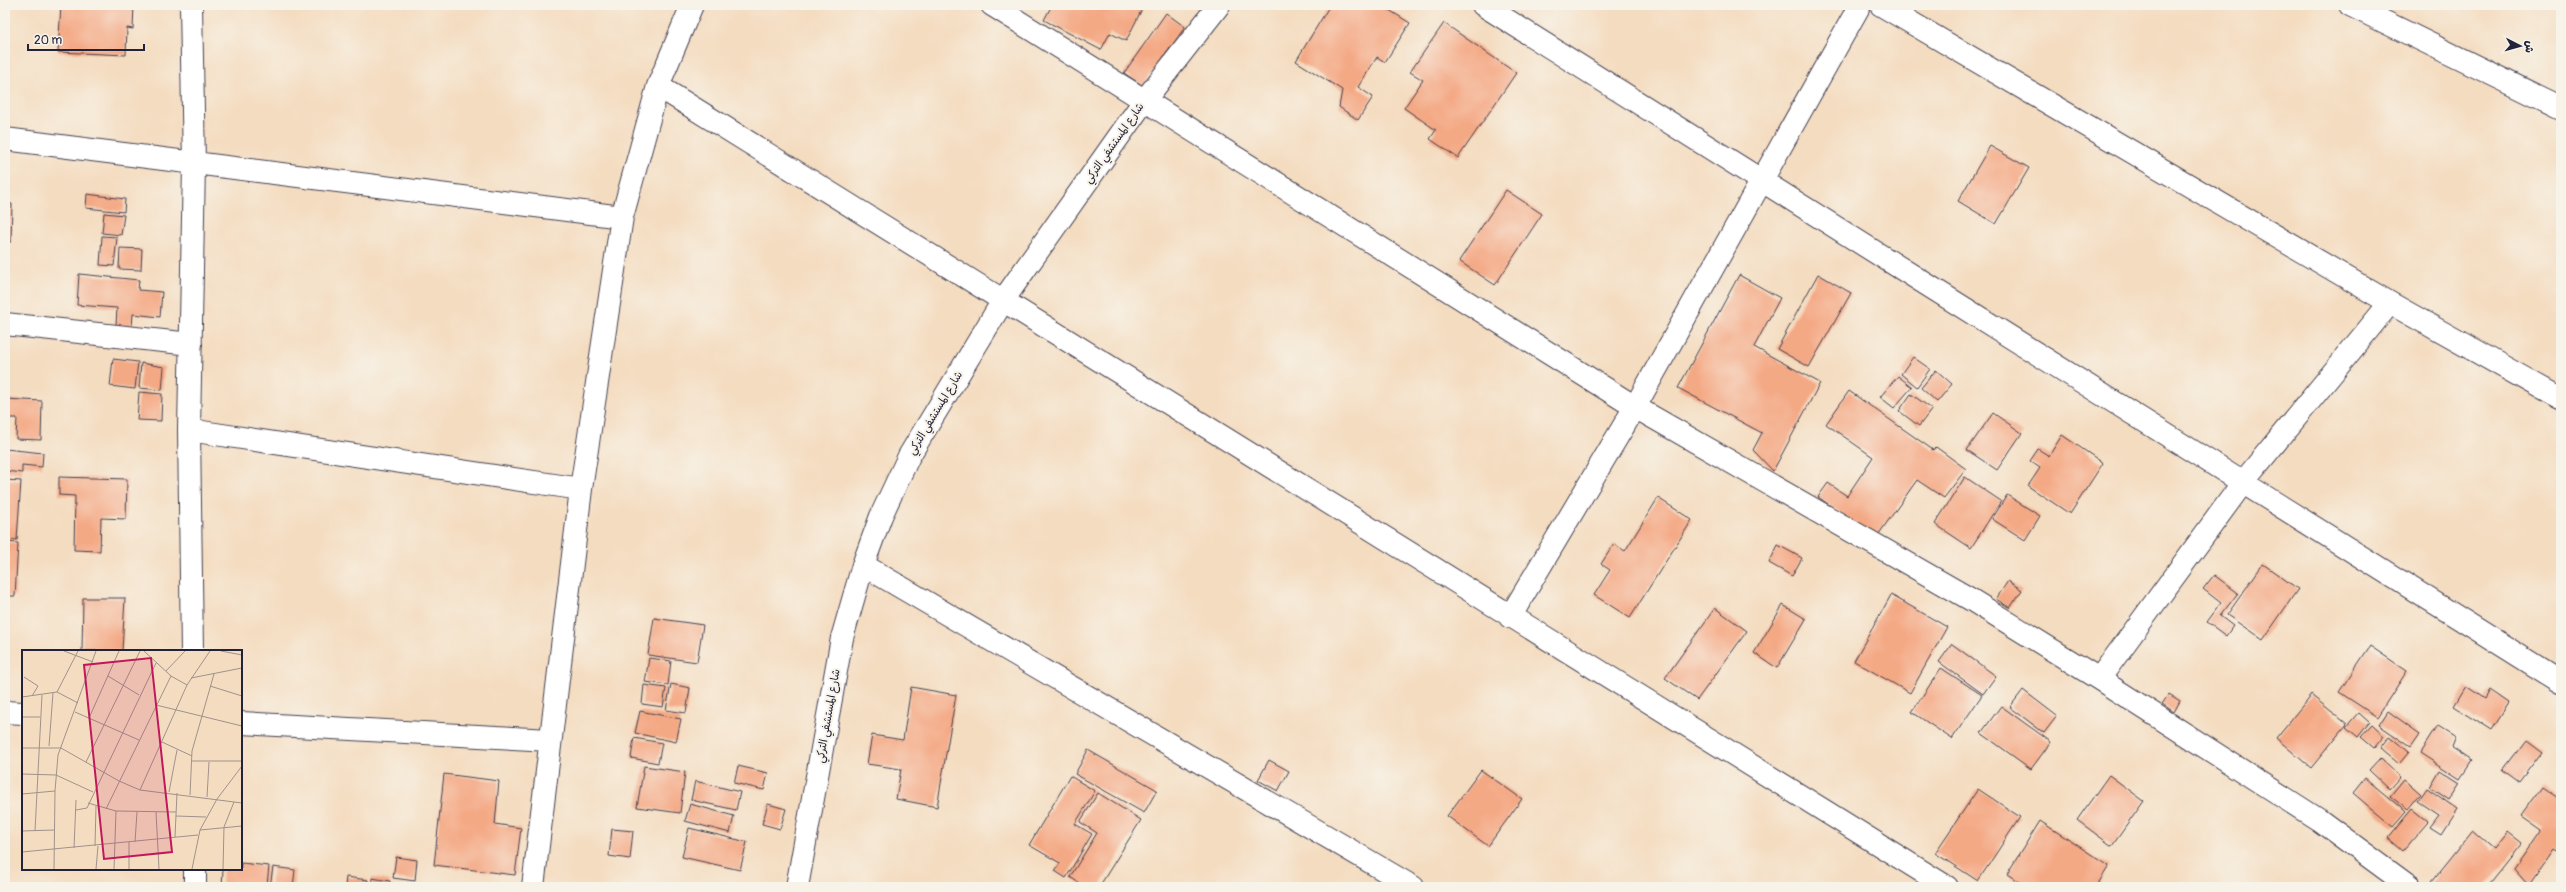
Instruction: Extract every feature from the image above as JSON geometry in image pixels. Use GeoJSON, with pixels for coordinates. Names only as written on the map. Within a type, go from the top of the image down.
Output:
{"type":"FeatureCollection","features":[{"type":"Feature","properties":{"kind":"street"},"geometry":{"type":"LineString","coordinates":[[191,5],[194,164],[189,430],[192,650]]}},
{"type":"Feature","properties":{"kind":"street"},"geometry":{"type":"LineString","coordinates":[[533,887],[581,489],[622,217],[658,86],[692,5]]}},
{"type":"Feature","properties":{"kind":"street"},"geometry":{"type":"LineString","coordinates":[[992,5],[1635,407],[1970,599],[2099,679],[2319,820],[2410,887]]}},
{"type":"Feature","properties":{"kind":"street","name":"شارع المستشفي التركي"},"geometry":{"type":"LineString","coordinates":[[797,887],[842,638],[863,565],[881,516],[909,456],[1004,299],[1144,101],[1219,5]]}},
{"type":"Feature","properties":{"kind":"street"},"geometry":{"type":"LineString","coordinates":[[1483,5],[1759,181],[2244,481],[2561,682]]}},
{"type":"Feature","properties":{"kind":"street"},"geometry":{"type":"LineString","coordinates":[[1510,617],[1635,407],[1759,181],[1860,5]]}},
{"type":"Feature","properties":{"kind":"street"},"geometry":{"type":"LineString","coordinates":[[1881,5],[2390,303],[2561,399]]}},
{"type":"Feature","properties":{"kind":"street"},"geometry":{"type":"LineString","coordinates":[[2350,5],[2561,108]]}},
{"type":"Feature","properties":{"kind":"street"},"geometry":{"type":"LineString","coordinates":[[658,86],[1004,299],[1510,617],[1946,887]]}},
{"type":"Feature","properties":{"kind":"street"},"geometry":{"type":"LineString","coordinates":[[5,139],[622,217]]}},
{"type":"Feature","properties":{"kind":"street"},"geometry":{"type":"LineString","coordinates":[[2099,679],[2244,481],[2390,303]]}},
{"type":"Feature","properties":{"kind":"street"},"geometry":{"type":"LineString","coordinates":[[5,324],[191,344]]}},
{"type":"Feature","properties":{"kind":"street"},"geometry":{"type":"LineString","coordinates":[[189,430],[581,489]]}},
{"type":"Feature","properties":{"kind":"street"},"geometry":{"type":"LineString","coordinates":[[863,565],[1413,887]]}},
{"type":"Feature","properties":{"kind":"street"},"geometry":{"type":"LineString","coordinates":[[5,712],[22,713]]}},
{"type":"Feature","properties":{"kind":"street"},"geometry":{"type":"LineString","coordinates":[[242,723],[550,740]]}},
{"type":"Feature","properties":{"kind":"street"},"geometry":{"type":"LineString","coordinates":[[195,870],[195,887]]}},
{"type":"Feature","properties":{"kind":"building"},"geometry":{"type":"Polygon","coordinates":[[[61,5],[134,5],[133,29],[127,28],[126,55],[58,52],[61,5]]]}},
{"type":"Feature","properties":{"kind":"building"},"geometry":{"type":"Polygon","coordinates":[[[1052,5],[1144,5],[1126,41],[1110,33],[1101,50],[1044,20],[1052,5]]]}},
{"type":"Feature","properties":{"kind":"building"},"geometry":{"type":"Polygon","coordinates":[[[1330,5],[1381,5],[1410,23],[1385,62],[1377,57],[1358,87],[1373,97],[1358,120],[1339,107],[1342,90],[1296,61],[1330,5]]]}},
{"type":"Feature","properties":{"kind":"building"},"geometry":{"type":"Polygon","coordinates":[[[1166,13],[1185,27],[1143,86],[1124,73],[1166,13]]]}},
{"type":"Feature","properties":{"kind":"building"},"geometry":{"type":"Polygon","coordinates":[[[1444,23],[1516,73],[1458,158],[1430,139],[1436,130],[1404,108],[1423,80],[1410,72],[1444,23]]]}},
{"type":"Feature","properties":{"kind":"building"},"geometry":{"type":"Polygon","coordinates":[[[1990,146],[2029,168],[1996,224],[1958,201],[1990,146]]]}},
{"type":"Feature","properties":{"kind":"building"},"geometry":{"type":"Polygon","coordinates":[[[1506,190],[1542,214],[1495,285],[1459,261],[1506,190]]]}},
{"type":"Feature","properties":{"kind":"building"},"geometry":{"type":"Polygon","coordinates":[[[87,194],[125,199],[124,212],[86,208],[87,194]]]}},
{"type":"Feature","properties":{"kind":"building"},"geometry":{"type":"Polygon","coordinates":[[[5,203],[12,204],[11,242],[5,241],[5,203]]]}},
{"type":"Feature","properties":{"kind":"building"},"geometry":{"type":"Polygon","coordinates":[[[104,213],[124,215],[121,235],[102,233],[104,213]]]}},
{"type":"Feature","properties":{"kind":"building"},"geometry":{"type":"Polygon","coordinates":[[[102,236],[117,237],[114,266],[100,265],[102,236]]]}},
{"type":"Feature","properties":{"kind":"building"},"geometry":{"type":"Polygon","coordinates":[[[120,248],[142,249],[141,270],[119,269],[120,248]]]}},
{"type":"Feature","properties":{"kind":"building"},"geometry":{"type":"Polygon","coordinates":[[[79,274],[139,280],[138,290],[162,292],[160,317],[133,314],[132,327],[116,325],[117,308],[77,305],[79,274]]]}},
{"type":"Feature","properties":{"kind":"building"},"geometry":{"type":"Polygon","coordinates":[[[1818,274],[1851,293],[1809,367],[1777,349],[1818,274]]]}},
{"type":"Feature","properties":{"kind":"building"},"geometry":{"type":"Polygon","coordinates":[[[1739,275],[1780,298],[1754,347],[1820,383],[1773,471],[1753,450],[1762,433],[1678,388],[1739,275]]]}},
{"type":"Feature","properties":{"kind":"building"},"geometry":{"type":"Polygon","coordinates":[[[1913,357],[1930,369],[1917,387],[1901,374],[1913,357]]]}},
{"type":"Feature","properties":{"kind":"building"},"geometry":{"type":"Polygon","coordinates":[[[113,359],[138,362],[135,389],[110,386],[113,359]]]}},
{"type":"Feature","properties":{"kind":"building"},"geometry":{"type":"Polygon","coordinates":[[[141,363],[164,367],[162,390],[139,388],[141,363]]]}},
{"type":"Feature","properties":{"kind":"building"},"geometry":{"type":"Polygon","coordinates":[[[1936,370],[1952,384],[1937,402],[1921,388],[1936,370]]]}},
{"type":"Feature","properties":{"kind":"building"},"geometry":{"type":"Polygon","coordinates":[[[1898,376],[1912,387],[1894,408],[1880,397],[1898,376]]]}},
{"type":"Feature","properties":{"kind":"building"},"geometry":{"type":"Polygon","coordinates":[[[1849,391],[1933,450],[1936,447],[1966,469],[1944,498],[1917,480],[1876,538],[1818,497],[1828,483],[1847,496],[1873,457],[1826,424],[1849,391]]]}},
{"type":"Feature","properties":{"kind":"building"},"geometry":{"type":"Polygon","coordinates":[[[139,392],[162,394],[161,421],[137,420],[139,392]]]}},
{"type":"Feature","properties":{"kind":"building"},"geometry":{"type":"Polygon","coordinates":[[[1911,394],[1932,409],[1919,426],[1899,411],[1911,394]]]}},
{"type":"Feature","properties":{"kind":"building"},"geometry":{"type":"Polygon","coordinates":[[[5,399],[42,401],[41,440],[16,439],[17,418],[5,418],[5,399]]]}},
{"type":"Feature","properties":{"kind":"building"},"geometry":{"type":"Polygon","coordinates":[[[1993,413],[2022,433],[1997,470],[1967,450],[1993,413]]]}},
{"type":"Feature","properties":{"kind":"building"},"geometry":{"type":"Polygon","coordinates":[[[2062,435],[2103,463],[2070,514],[2028,486],[2040,468],[2030,461],[2038,449],[2049,456],[2062,435]]]}},
{"type":"Feature","properties":{"kind":"building"},"geometry":{"type":"Polygon","coordinates":[[[5,449],[43,453],[42,467],[22,465],[22,473],[5,471],[5,449]]]}},
{"type":"Feature","properties":{"kind":"building"},"geometry":{"type":"Polygon","coordinates":[[[59,477],[127,479],[126,519],[101,518],[100,551],[74,550],[75,496],[59,495],[59,477]]]}},
{"type":"Feature","properties":{"kind":"building"},"geometry":{"type":"Polygon","coordinates":[[[1965,477],[2001,501],[1971,548],[1935,524],[1965,477]]]}},
{"type":"Feature","properties":{"kind":"building"},"geometry":{"type":"Polygon","coordinates":[[[5,480],[21,481],[17,540],[5,539],[5,480]]]}},
{"type":"Feature","properties":{"kind":"building"},"geometry":{"type":"Polygon","coordinates":[[[2007,495],[2040,516],[2025,540],[1992,519],[2007,495]]]}},
{"type":"Feature","properties":{"kind":"building"},"geometry":{"type":"Polygon","coordinates":[[[1658,498],[1692,520],[1630,618],[1594,595],[1610,570],[1601,564],[1614,544],[1625,551],[1658,498]]]}},
{"type":"Feature","properties":{"kind":"building"},"geometry":{"type":"Polygon","coordinates":[[[5,542],[18,543],[15,596],[5,596],[5,542]]]}},
{"type":"Feature","properties":{"kind":"building"},"geometry":{"type":"Polygon","coordinates":[[[1778,545],[1802,558],[1792,576],[1769,563],[1778,545]]]}},
{"type":"Feature","properties":{"kind":"building"},"geometry":{"type":"Polygon","coordinates":[[[2263,564],[2298,589],[2263,640],[2227,615],[2263,564]]]}},
{"type":"Feature","properties":{"kind":"building"},"geometry":{"type":"Polygon","coordinates":[[[2214,575],[2238,593],[2220,616],[2233,626],[2226,636],[2207,622],[2221,603],[2203,589],[2214,575]]]}},
{"type":"Feature","properties":{"kind":"building"},"geometry":{"type":"Polygon","coordinates":[[[2008,581],[2022,590],[2010,608],[1996,599],[2008,581]]]}},
{"type":"Feature","properties":{"kind":"building"},"geometry":{"type":"Polygon","coordinates":[[[1891,595],[1947,627],[1910,693],[1854,661],[1891,595]]]}},
{"type":"Feature","properties":{"kind":"building"},"geometry":{"type":"Polygon","coordinates":[[[83,598],[125,598],[122,650],[82,650],[83,598]]]}},
{"type":"Feature","properties":{"kind":"building"},"geometry":{"type":"Polygon","coordinates":[[[1783,605],[1806,619],[1777,668],[1754,653],[1783,605]]]}},
{"type":"Feature","properties":{"kind":"building"},"geometry":{"type":"Polygon","coordinates":[[[1715,608],[1747,631],[1697,700],[1665,678],[1715,608]]]}},
{"type":"Feature","properties":{"kind":"building"},"geometry":{"type":"Polygon","coordinates":[[[654,618],[703,625],[697,662],[648,655],[654,618]]]}},
{"type":"Feature","properties":{"kind":"building"},"geometry":{"type":"Polygon","coordinates":[[[1952,644],[1996,676],[1983,694],[1939,662],[1952,644]]]}},
{"type":"Feature","properties":{"kind":"building"},"geometry":{"type":"Polygon","coordinates":[[[2370,646],[2407,671],[2377,717],[2339,692],[2370,646]]]}},
{"type":"Feature","properties":{"kind":"building"},"geometry":{"type":"Polygon","coordinates":[[[649,658],[671,661],[668,685],[645,682],[649,658]]]}},
{"type":"Feature","properties":{"kind":"building"},"geometry":{"type":"Polygon","coordinates":[[[1941,668],[1982,695],[1952,739],[1912,712],[1941,668]]]}},
{"type":"Feature","properties":{"kind":"building"},"geometry":{"type":"Polygon","coordinates":[[[671,684],[690,688],[686,713],[666,710],[671,684]]]}},
{"type":"Feature","properties":{"kind":"building"},"geometry":{"type":"Polygon","coordinates":[[[644,685],[666,688],[663,707],[642,704],[644,685]]]}},
{"type":"Feature","properties":{"kind":"building"},"geometry":{"type":"Polygon","coordinates":[[[2466,686],[2485,699],[2490,690],[2509,703],[2492,730],[2454,706],[2466,686]]]}},
{"type":"Feature","properties":{"kind":"building"},"geometry":{"type":"Polygon","coordinates":[[[911,687],[956,695],[937,807],[896,799],[901,769],[867,764],[872,735],[903,740],[911,687]]]}},
{"type":"Feature","properties":{"kind":"building"},"geometry":{"type":"Polygon","coordinates":[[[2023,690],[2057,716],[2044,733],[2010,707],[2023,690]]]}},
{"type":"Feature","properties":{"kind":"building"},"geometry":{"type":"Polygon","coordinates":[[[2169,694],[2180,701],[2174,712],[2162,704],[2169,694]]]}},
{"type":"Feature","properties":{"kind":"building"},"geometry":{"type":"Polygon","coordinates":[[[2311,695],[2347,724],[2311,768],[2276,738],[2311,695]]]}},
{"type":"Feature","properties":{"kind":"building"},"geometry":{"type":"Polygon","coordinates":[[[2001,706],[2051,742],[2031,769],[1981,733],[2001,706]]]}},
{"type":"Feature","properties":{"kind":"building"},"geometry":{"type":"Polygon","coordinates":[[[640,711],[681,719],[676,742],[635,733],[640,711]]]}},
{"type":"Feature","properties":{"kind":"building"},"geometry":{"type":"Polygon","coordinates":[[[2388,711],[2420,734],[2411,747],[2379,725],[2388,711]]]}},
{"type":"Feature","properties":{"kind":"building"},"geometry":{"type":"Polygon","coordinates":[[[2358,713],[2369,723],[2358,737],[2346,727],[2358,713]]]}},
{"type":"Feature","properties":{"kind":"building"},"geometry":{"type":"Polygon","coordinates":[[[2372,725],[2384,736],[2374,748],[2361,737],[2372,725]]]}},
{"type":"Feature","properties":{"kind":"building"},"geometry":{"type":"Polygon","coordinates":[[[2437,726],[2455,737],[2451,747],[2472,761],[2460,779],[2420,753],[2437,726]]]}},
{"type":"Feature","properties":{"kind":"building"},"geometry":{"type":"Polygon","coordinates":[[[2389,736],[2409,752],[2399,764],[2380,748],[2389,736]]]}},
{"type":"Feature","properties":{"kind":"building"},"geometry":{"type":"Polygon","coordinates":[[[634,738],[662,743],[658,763],[631,758],[634,738]]]}},
{"type":"Feature","properties":{"kind":"building"},"geometry":{"type":"Polygon","coordinates":[[[2526,740],[2542,752],[2519,782],[2503,770],[2526,740]]]}},
{"type":"Feature","properties":{"kind":"building"},"geometry":{"type":"Polygon","coordinates":[[[1088,750],[1157,790],[1144,813],[1075,774],[1088,750]]]}},
{"type":"Feature","properties":{"kind":"building"},"geometry":{"type":"Polygon","coordinates":[[[2380,758],[2400,777],[2389,789],[2369,770],[2380,758]]]}},
{"type":"Feature","properties":{"kind":"building"},"geometry":{"type":"Polygon","coordinates":[[[1269,760],[1289,771],[1278,791],[1258,780],[1269,760]]]}},
{"type":"Feature","properties":{"kind":"building"},"geometry":{"type":"Polygon","coordinates":[[[644,766],[685,772],[680,813],[637,807],[644,766]]]}},
{"type":"Feature","properties":{"kind":"building"},"geometry":{"type":"Polygon","coordinates":[[[738,766],[768,773],[764,790],[734,783],[738,766]]]}},
{"type":"Feature","properties":{"kind":"building"},"geometry":{"type":"Polygon","coordinates":[[[1481,770],[1522,799],[1488,846],[1447,816],[1481,770]]]}},
{"type":"Feature","properties":{"kind":"building"},"geometry":{"type":"Polygon","coordinates":[[[2440,770],[2460,783],[2449,800],[2430,787],[2440,770]]]}},
{"type":"Feature","properties":{"kind":"building"},"geometry":{"type":"Polygon","coordinates":[[[444,774],[499,781],[495,824],[521,828],[515,875],[434,865],[444,774]]]}},
{"type":"Feature","properties":{"kind":"building"},"geometry":{"type":"Polygon","coordinates":[[[2109,775],[2144,801],[2112,846],[2077,820],[2109,775]]]}},
{"type":"Feature","properties":{"kind":"building"},"geometry":{"type":"Polygon","coordinates":[[[1070,776],[1095,791],[1075,824],[1092,834],[1066,878],[1055,871],[1060,863],[1029,845],[1070,776]]]}},
{"type":"Feature","properties":{"kind":"building"},"geometry":{"type":"Polygon","coordinates":[[[2365,778],[2406,812],[2393,827],[2353,793],[2365,778]]]}},
{"type":"Feature","properties":{"kind":"building"},"geometry":{"type":"Polygon","coordinates":[[[2404,779],[2421,794],[2408,810],[2390,796],[2404,779]]]}},
{"type":"Feature","properties":{"kind":"building"},"geometry":{"type":"Polygon","coordinates":[[[695,781],[740,792],[736,810],[691,800],[695,781]]]}},
{"type":"Feature","properties":{"kind":"building"},"geometry":{"type":"Polygon","coordinates":[[[2542,787],[2561,800],[2561,853],[2555,849],[2529,886],[2514,869],[2542,829],[2522,815],[2542,787]]]}},
{"type":"Feature","properties":{"kind":"building"},"geometry":{"type":"Polygon","coordinates":[[[2427,788],[2457,809],[2441,834],[2430,827],[2439,815],[2418,801],[2427,788]]]}},
{"type":"Feature","properties":{"kind":"building"},"geometry":{"type":"Polygon","coordinates":[[[1978,789],[2020,817],[1978,881],[1935,853],[1978,789]]]}},
{"type":"Feature","properties":{"kind":"building"},"geometry":{"type":"Polygon","coordinates":[[[1098,793],[1141,820],[1099,887],[1085,887],[1070,877],[1097,833],[1080,822],[1098,793]]]}},
{"type":"Feature","properties":{"kind":"building"},"geometry":{"type":"Polygon","coordinates":[[[690,804],[734,816],[730,833],[685,821],[690,804]]]}},
{"type":"Feature","properties":{"kind":"building"},"geometry":{"type":"Polygon","coordinates":[[[768,804],[786,809],[780,829],[762,824],[768,804]]]}},
{"type":"Feature","properties":{"kind":"building"},"geometry":{"type":"Polygon","coordinates":[[[2412,809],[2428,822],[2403,851],[2388,838],[2412,809]]]}},
{"type":"Feature","properties":{"kind":"building"},"geometry":{"type":"Polygon","coordinates":[[[2040,821],[2109,866],[2096,887],[2027,887],[2007,874],[2040,821]]]}},
{"type":"Feature","properties":{"kind":"building"},"geometry":{"type":"Polygon","coordinates":[[[689,828],[747,842],[740,870],[682,857],[689,828]]]}},
{"type":"Feature","properties":{"kind":"building"},"geometry":{"type":"Polygon","coordinates":[[[612,829],[633,831],[630,859],[609,856],[612,829]]]}},
{"type":"Feature","properties":{"kind":"building"},"geometry":{"type":"Polygon","coordinates":[[[2473,831],[2494,849],[2507,832],[2521,843],[2486,887],[2428,887],[2473,831]]]}},
{"type":"Feature","properties":{"kind":"building"},"geometry":{"type":"Polygon","coordinates":[[[396,857],[417,860],[415,881],[393,878],[396,857]]]}},
{"type":"Feature","properties":{"kind":"building"},"geometry":{"type":"Polygon","coordinates":[[[242,863],[269,866],[267,885],[222,887],[223,870],[242,870],[242,863]]]}},
{"type":"Feature","properties":{"kind":"building"},"geometry":{"type":"Polygon","coordinates":[[[273,867],[295,870],[293,887],[270,887],[273,867]]]}},
{"type":"Feature","properties":{"kind":"building"},"geometry":{"type":"Polygon","coordinates":[[[346,877],[368,880],[367,887],[345,887],[346,877]]]}},
{"type":"Feature","properties":{"kind":"building"},"geometry":{"type":"Polygon","coordinates":[[[372,878],[390,881],[389,887],[371,887],[372,878]]]}}]}
